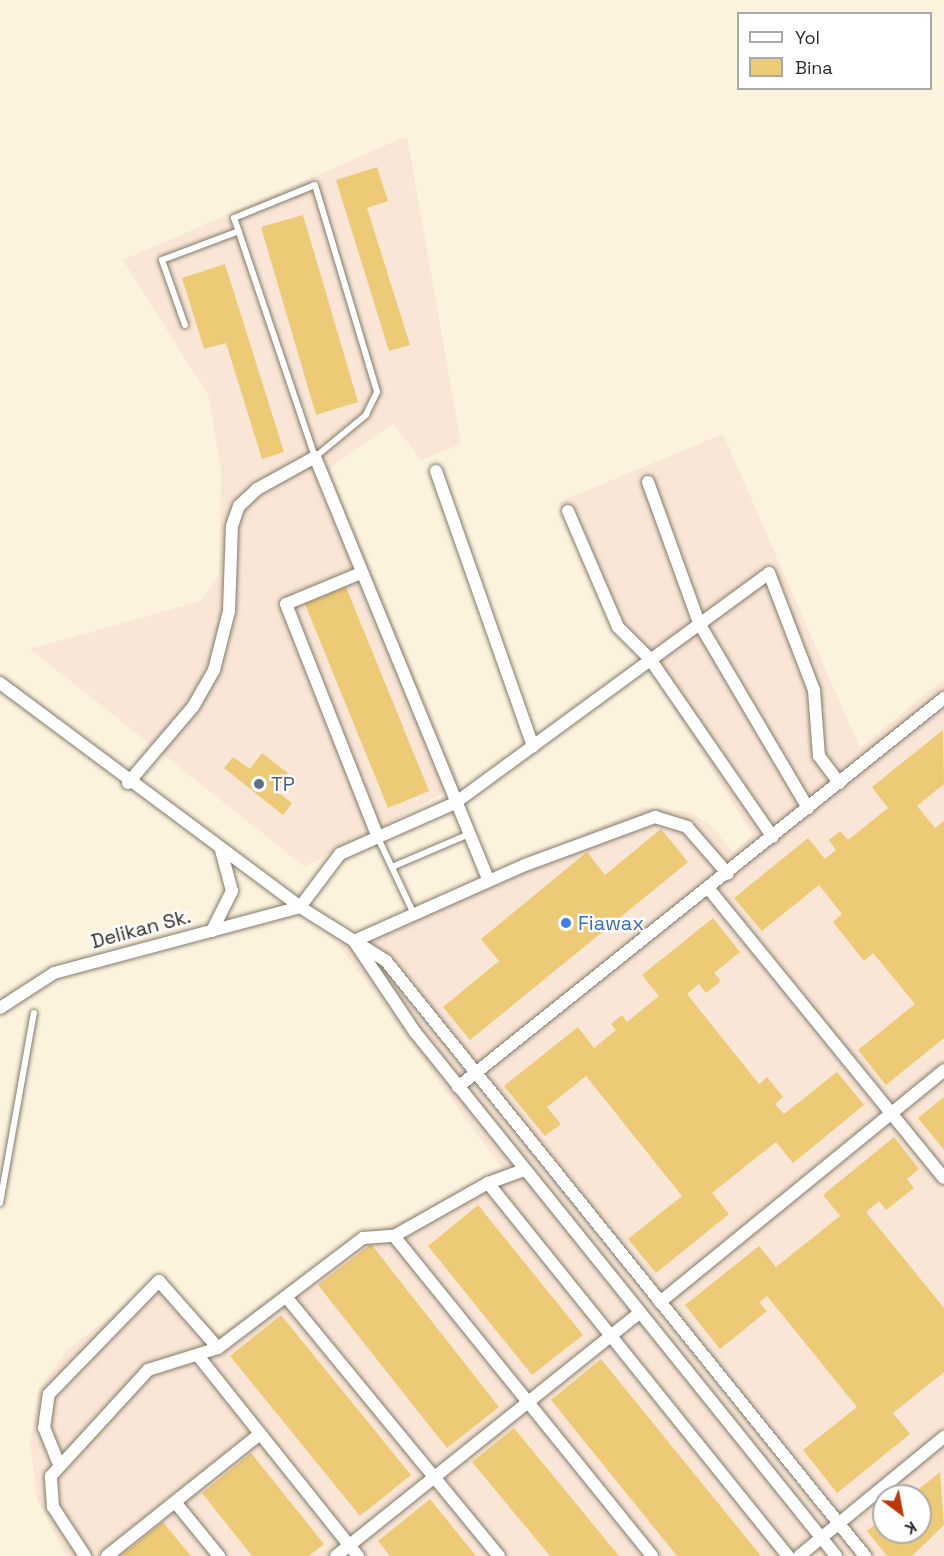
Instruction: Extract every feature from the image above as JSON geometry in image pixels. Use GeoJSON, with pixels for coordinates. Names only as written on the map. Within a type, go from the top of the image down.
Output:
{"type":"FeatureCollection","features":[{"type":"Feature","properties":{"kind":"street"},"geometry":{"type":"LineString","coordinates":[[129,783],[193,707],[214,670],[229,611],[232,526],[239,506],[257,489],[315,457],[455,803],[489,881]]}},
{"type":"Feature","properties":{"kind":"street"},"geometry":{"type":"LineString","coordinates":[[436,471],[533,746]]}},
{"type":"Feature","properties":{"kind":"street"},"geometry":{"type":"LineString","coordinates":[[648,482],[699,623],[808,808]]}},
{"type":"Feature","properties":{"kind":"street"},"geometry":{"type":"LineString","coordinates":[[568,511],[618,627],[650,659],[773,837]]}},
{"type":"Feature","properties":{"kind":"street"},"geometry":{"type":"LineString","coordinates":[[361,573],[286,604],[378,837]]}},
{"type":"Feature","properties":{"kind":"street"},"geometry":{"type":"LineString","coordinates":[[300,907],[340,854],[455,803],[769,573],[814,690],[819,756],[839,783]]}},
{"type":"Feature","properties":{"kind":"street"},"geometry":{"type":"LineString","coordinates":[[0,683],[129,783],[300,907],[386,961],[865,1556]]}},
{"type":"Feature","properties":{"kind":"street"},"geometry":{"type":"LineString","coordinates":[[458,1087],[943,701]]}},
{"type":"Feature","properties":{"kind":"street"},"geometry":{"type":"LineString","coordinates":[[354,941],[489,881],[655,816],[687,827],[728,874]]}},
{"type":"Feature","properties":{"kind":"street"},"geometry":{"type":"LineString","coordinates":[[212,931],[232,891],[221,850]]}},
{"type":"Feature","properties":{"kind":"street"},"geometry":{"type":"LineString","coordinates":[[709,889],[944,1179]]}},
{"type":"Feature","properties":{"kind":"street","name":"Delikan Sk."},"geometry":{"type":"LineString","coordinates":[[0,1008],[54,973],[300,907]]}},
{"type":"Feature","properties":{"kind":"street"},"geometry":{"type":"LineString","coordinates":[[354,941],[458,1087],[836,1556]]}},
{"type":"Feature","properties":{"kind":"street"},"geometry":{"type":"LineString","coordinates":[[660,1302],[944,1070]]}},
{"type":"Feature","properties":{"kind":"street"},"geometry":{"type":"LineString","coordinates":[[85,1556],[50,1499],[49,1483],[58,1462],[148,1370],[175,1358],[199,1358],[218,1347],[287,1298],[363,1238],[394,1236],[488,1183],[524,1170]]}},
{"type":"Feature","properties":{"kind":"street"},"geometry":{"type":"LineString","coordinates":[[488,1183],[788,1556]]}},
{"type":"Feature","properties":{"kind":"street"},"geometry":{"type":"LineString","coordinates":[[394,1236],[652,1556]]}},
{"type":"Feature","properties":{"kind":"street"},"geometry":{"type":"LineString","coordinates":[[58,1462],[44,1428],[49,1394],[159,1281],[218,1347]]}},
{"type":"Feature","properties":{"kind":"street"},"geometry":{"type":"LineString","coordinates":[[287,1298],[500,1556]]}},
{"type":"Feature","properties":{"kind":"street"},"geometry":{"type":"LineString","coordinates":[[336,1556],[639,1313]]}},
{"type":"Feature","properties":{"kind":"street"},"geometry":{"type":"LineString","coordinates":[[199,1358],[357,1556]]}},
{"type":"Feature","properties":{"kind":"street"},"geometry":{"type":"LineString","coordinates":[[107,1556],[260,1434]]}},
{"type":"Feature","properties":{"kind":"street"},"geometry":{"type":"LineString","coordinates":[[799,1556],[944,1437]]}},
{"type":"Feature","properties":{"kind":"street"},"geometry":{"type":"LineString","coordinates":[[175,1502],[219,1556]]}},
{"type":"Feature","properties":{"kind":"lane"},"geometry":{"type":"LineString","coordinates":[[315,185],[377,392],[366,415],[315,457],[239,231],[234,218],[315,185]]}},
{"type":"Feature","properties":{"kind":"lane"},"geometry":{"type":"LineString","coordinates":[[185,325],[162,260],[239,231]]}},
{"type":"Feature","properties":{"kind":"lane"},"geometry":{"type":"LineString","coordinates":[[392,867],[469,834]]}},
{"type":"Feature","properties":{"kind":"lane"},"geometry":{"type":"LineString","coordinates":[[378,837],[414,914]]}},
{"type":"Feature","properties":{"kind":"lane"},"geometry":{"type":"LineString","coordinates":[[0,1203],[34,1013]]}},
{"type":"Feature","properties":{"kind":"shaded area"},"geometry":{"type":"Polygon","coordinates":[[[407,136],[461,444],[421,460],[393,424],[329,468],[460,784],[305,867],[30,649],[200,601],[219,576],[221,471],[209,397],[123,260],[407,136]]]}},
{"type":"Feature","properties":{"kind":"shaded area"},"geometry":{"type":"Polygon","coordinates":[[[723,434],[860,748],[944,679],[944,1556],[66,1556],[37,1499],[30,1444],[38,1391],[67,1350],[161,1277],[220,1335],[357,1235],[409,1218],[502,1168],[338,944],[644,807],[690,812],[711,826],[733,852],[753,835],[638,653],[559,502],[723,434]]]}},
{"type":"Feature","properties":{"kind":"building"},"geometry":{"type":"Polygon","coordinates":[[[377,167],[388,201],[367,208],[410,345],[389,351],[336,180],[377,167]]]}},
{"type":"Feature","properties":{"kind":"building"},"geometry":{"type":"Polygon","coordinates":[[[303,215],[358,402],[316,415],[261,227],[303,215]]]}},
{"type":"Feature","properties":{"kind":"building"},"geometry":{"type":"Polygon","coordinates":[[[225,264],[284,452],[262,459],[226,343],[204,349],[182,278],[225,264]]]}},
{"type":"Feature","properties":{"kind":"building"},"geometry":{"type":"Polygon","coordinates":[[[346,587],[429,791],[388,808],[305,604],[346,587]]]}},
{"type":"Feature","properties":{"kind":"building"},"geometry":{"type":"Polygon","coordinates":[[[943,730],[944,784],[917,806],[935,828],[944,821],[944,1038],[886,1085],[858,1050],[915,1004],[873,953],[864,961],[833,922],[842,914],[819,885],[762,931],[734,898],[808,838],[825,859],[836,850],[829,840],[840,831],[848,840],[888,808],[872,787],[943,730]]]}},
{"type":"Feature","properties":{"kind":"building"},"geometry":{"type":"Polygon","coordinates":[[[262,753],[288,773],[275,790],[292,803],[283,815],[224,768],[233,757],[250,769],[262,753]]]}},
{"type":"Feature","properties":{"kind":"building"},"geometry":{"type":"Polygon","coordinates":[[[661,829],[688,862],[470,1040],[443,1007],[499,961],[481,939],[587,852],[605,875],[661,829]]]}},
{"type":"Feature","properties":{"kind":"building"},"geometry":{"type":"Polygon","coordinates":[[[713,918],[740,952],[714,973],[721,981],[706,993],[699,984],[687,994],[759,1084],[767,1077],[783,1097],[775,1104],[784,1114],[837,1072],[864,1105],[793,1163],[776,1142],[712,1193],[729,1214],[656,1273],[628,1239],[682,1196],[586,1076],[547,1107],[561,1124],[545,1136],[504,1086],[578,1027],[594,1048],[616,1030],[611,1024],[622,1015],[627,1022],[659,996],[642,975],[713,918]]]}},
{"type":"Feature","properties":{"kind":"building"},"geometry":{"type":"Polygon","coordinates":[[[944,1097],[944,1150],[918,1118],[944,1097]]]}},
{"type":"Feature","properties":{"kind":"building"},"geometry":{"type":"Polygon","coordinates":[[[894,1137],[919,1169],[907,1179],[914,1188],[886,1210],[879,1201],[866,1212],[944,1308],[944,1372],[893,1413],[910,1434],[837,1493],[803,1450],[857,1407],[767,1296],[759,1302],[767,1311],[720,1349],[685,1305],[759,1246],[776,1267],[840,1216],[823,1195],[894,1137]]]}},
{"type":"Feature","properties":{"kind":"building"},"geometry":{"type":"Polygon","coordinates":[[[478,1205],[583,1335],[532,1375],[428,1246],[478,1205]]]}},
{"type":"Feature","properties":{"kind":"building"},"geometry":{"type":"Polygon","coordinates":[[[371,1244],[499,1407],[447,1448],[318,1285],[371,1244]]]}},
{"type":"Feature","properties":{"kind":"building"},"geometry":{"type":"Polygon","coordinates":[[[281,1315],[411,1475],[360,1516],[230,1356],[281,1315]]]}},
{"type":"Feature","properties":{"kind":"building"},"geometry":{"type":"Polygon","coordinates":[[[601,1359],[761,1556],[677,1556],[551,1400],[601,1359]]]}},
{"type":"Feature","properties":{"kind":"building"},"geometry":{"type":"Polygon","coordinates":[[[514,1428],[619,1556],[550,1556],[472,1462],[514,1428]]]}},
{"type":"Feature","properties":{"kind":"building"},"geometry":{"type":"Polygon","coordinates":[[[251,1453],[324,1544],[309,1556],[252,1556],[202,1493],[251,1453]]]}},
{"type":"Feature","properties":{"kind":"building"},"geometry":{"type":"Polygon","coordinates":[[[940,1472],[944,1525],[932,1537],[932,1484],[925,1484],[940,1472]]]}},
{"type":"Feature","properties":{"kind":"building"},"geometry":{"type":"Polygon","coordinates":[[[430,1499],[476,1556],[390,1556],[378,1541],[430,1499]]]}},
{"type":"Feature","properties":{"kind":"building"},"geometry":{"type":"Polygon","coordinates":[[[163,1522],[191,1556],[121,1556],[163,1522]]]}},
{"type":"Feature","properties":{"kind":"building"},"geometry":{"type":"Polygon","coordinates":[[[872,1527],[872,1537],[867,1531],[872,1527]]]}},
{"type":"Feature","properties":{"kind":"building"},"geometry":{"type":"Polygon","coordinates":[[[877,1544],[924,1544],[912,1556],[887,1556],[877,1544]]]}},
{"type":"Feature","properties":{"kind":"place","name":"TP"},"geometry":{"type":"Point","coordinates":[259,784]}},
{"type":"Feature","properties":{"kind":"place","name":"Fiawax"},"geometry":{"type":"Point","coordinates":[566,923]}}]}
